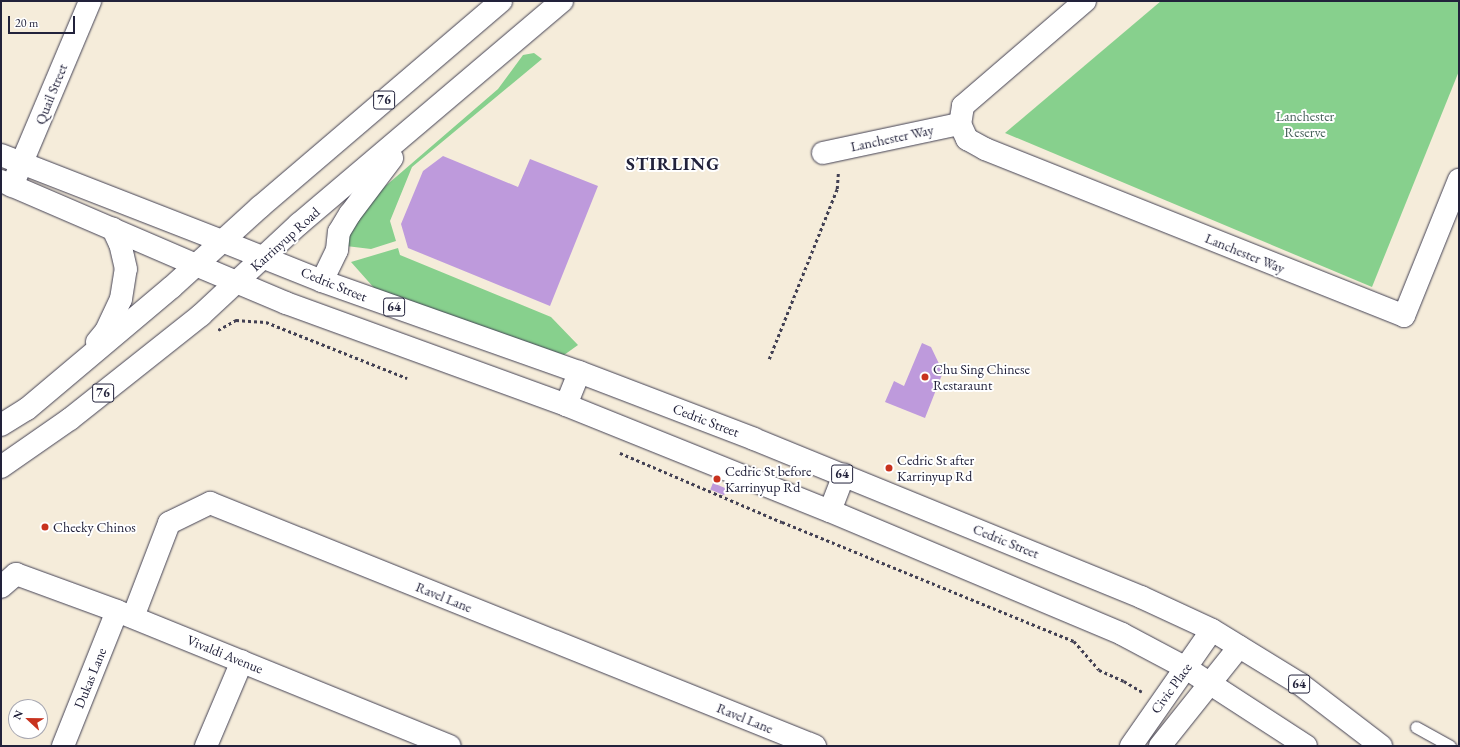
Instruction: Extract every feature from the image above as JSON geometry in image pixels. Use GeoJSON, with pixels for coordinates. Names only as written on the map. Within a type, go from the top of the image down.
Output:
{"type":"FeatureCollection","features":[{"type":"Feature","properties":{"kind":"main road","name":"Quail Street"},"geometry":{"type":"LineString","coordinates":[[7,184],[22,163],[90,1]]}},
{"type":"Feature","properties":{"kind":"main road","name":"76"},"geometry":{"type":"LineString","coordinates":[[1,425],[27,409],[76,368],[501,1]]}},
{"type":"Feature","properties":{"kind":"main road","name":"Karrinyup Road"},"geometry":{"type":"LineString","coordinates":[[1,467],[70,419],[238,283],[263,257],[562,1]]}},
{"type":"Feature","properties":{"kind":"main road"},"geometry":{"type":"LineString","coordinates":[[960,124],[963,106],[1085,1]]}},
{"type":"Feature","properties":{"kind":"main road"},"geometry":{"type":"LineString","coordinates":[[322,281],[337,250],[340,232],[350,214],[424,118]]}},
{"type":"Feature","properties":{"kind":"main road","name":"Lanchester Way"},"geometry":{"type":"LineString","coordinates":[[831,151],[960,124],[967,139],[985,149],[1404,316],[1459,180]]}},
{"type":"Feature","properties":{"kind":"main road","name":"Cedric Street"},"geometry":{"type":"LineString","coordinates":[[1,155],[322,281],[579,372],[844,475],[1141,597],[1212,630],[1300,684],[1381,746]]}},
{"type":"Feature","properties":{"kind":"main road","name":"64"},"geometry":{"type":"LineString","coordinates":[[7,184],[286,303],[566,405],[830,511],[1122,634],[1186,668],[1306,746]]}},
{"type":"Feature","properties":{"kind":"main road"},"geometry":{"type":"LineString","coordinates":[[76,368],[106,331],[121,300],[126,269],[120,244],[113,229]]}},
{"type":"Feature","properties":{"kind":"main road"},"geometry":{"type":"LineString","coordinates":[[566,405],[579,372]]}},
{"type":"Feature","properties":{"kind":"main road"},"geometry":{"type":"LineString","coordinates":[[830,511],[844,475]]}},
{"type":"Feature","properties":{"kind":"main road","name":"Ravel Lane"},"geometry":{"type":"LineString","coordinates":[[125,614],[169,523],[210,502],[815,746]]}},
{"type":"Feature","properties":{"kind":"main road","name":"Vivaldi Avenue"},"geometry":{"type":"LineString","coordinates":[[1,586],[16,574],[125,614],[450,746]]}},
{"type":"Feature","properties":{"kind":"main road","name":"Dukas Lane"},"geometry":{"type":"LineString","coordinates":[[63,746],[125,614]]}},
{"type":"Feature","properties":{"kind":"main road","name":"Civic Place"},"geometry":{"type":"LineString","coordinates":[[1131,746],[1212,630]]}},
{"type":"Feature","properties":{"kind":"main road","name":"Civic Place"},"geometry":{"type":"LineString","coordinates":[[1160,746],[1212,684],[1239,647]]}},
{"type":"Feature","properties":{"kind":"main road"},"geometry":{"type":"LineString","coordinates":[[206,746],[242,661]]}},
{"type":"Feature","properties":{"kind":"lane"},"geometry":{"type":"LineString","coordinates":[[1416,727],[1450,746]]}},
{"type":"Feature","properties":{"kind":"path"},"geometry":{"type":"LineString","coordinates":[[769,359],[838,189],[831,151]]}},
{"type":"Feature","properties":{"kind":"path"},"geometry":{"type":"LineString","coordinates":[[219,331],[236,320],[266,322],[407,378]]}},
{"type":"Feature","properties":{"kind":"path"},"geometry":{"type":"LineString","coordinates":[[616,451],[790,525],[1074,641],[1099,670],[1124,680],[1145,694]]}},
{"type":"Feature","properties":{"kind":"green space","name":"Lanchester Reserve"},"geometry":{"type":"Polygon","coordinates":[[[1161,1],[1459,1],[1459,71],[1372,287],[1005,133],[1161,1]]]}},
{"type":"Feature","properties":{"kind":"green space"},"geometry":{"type":"Polygon","coordinates":[[[534,53],[542,59],[412,167],[390,221],[396,241],[371,249],[346,246],[349,230],[382,189],[498,89],[523,55],[534,53]]]}},
{"type":"Feature","properties":{"kind":"green space"},"geometry":{"type":"Polygon","coordinates":[[[398,248],[400,255],[551,317],[578,345],[564,355],[375,289],[351,262],[398,248]]]}},
{"type":"Feature","properties":{"kind":"building"},"geometry":{"type":"Polygon","coordinates":[[[443,156],[518,187],[530,159],[598,186],[550,306],[408,248],[401,224],[423,171],[443,156]]]}},
{"type":"Feature","properties":{"kind":"building","name":"Chu Sing Chinese Restaraunt"},"geometry":{"type":"Polygon","coordinates":[[[922,343],[931,347],[943,372],[925,418],[885,402],[894,381],[904,386],[922,343]]]}},
{"type":"Feature","properties":{"kind":"building"},"geometry":{"type":"Polygon","coordinates":[[[713,483],[727,489],[724,495],[710,489],[713,483]]]}},
{"type":"Feature","properties":{"kind":"place","name":"Chu Sing Chinese Restaraunt"},"geometry":{"type":"Point","coordinates":[925,377]}},
{"type":"Feature","properties":{"kind":"place","name":"Cedric St after Karrinyup Rd"},"geometry":{"type":"Point","coordinates":[889,468]}},
{"type":"Feature","properties":{"kind":"place","name":"Cedric St before Karrinyup Rd"},"geometry":{"type":"Point","coordinates":[717,479]}},
{"type":"Feature","properties":{"kind":"place","name":"Cheeky Chinos"},"geometry":{"type":"Point","coordinates":[45,527]}},
{"type":"Feature","properties":{"kind":"district","name":"STIRLING"},"geometry":{"type":"Point","coordinates":[673,164]}}]}
